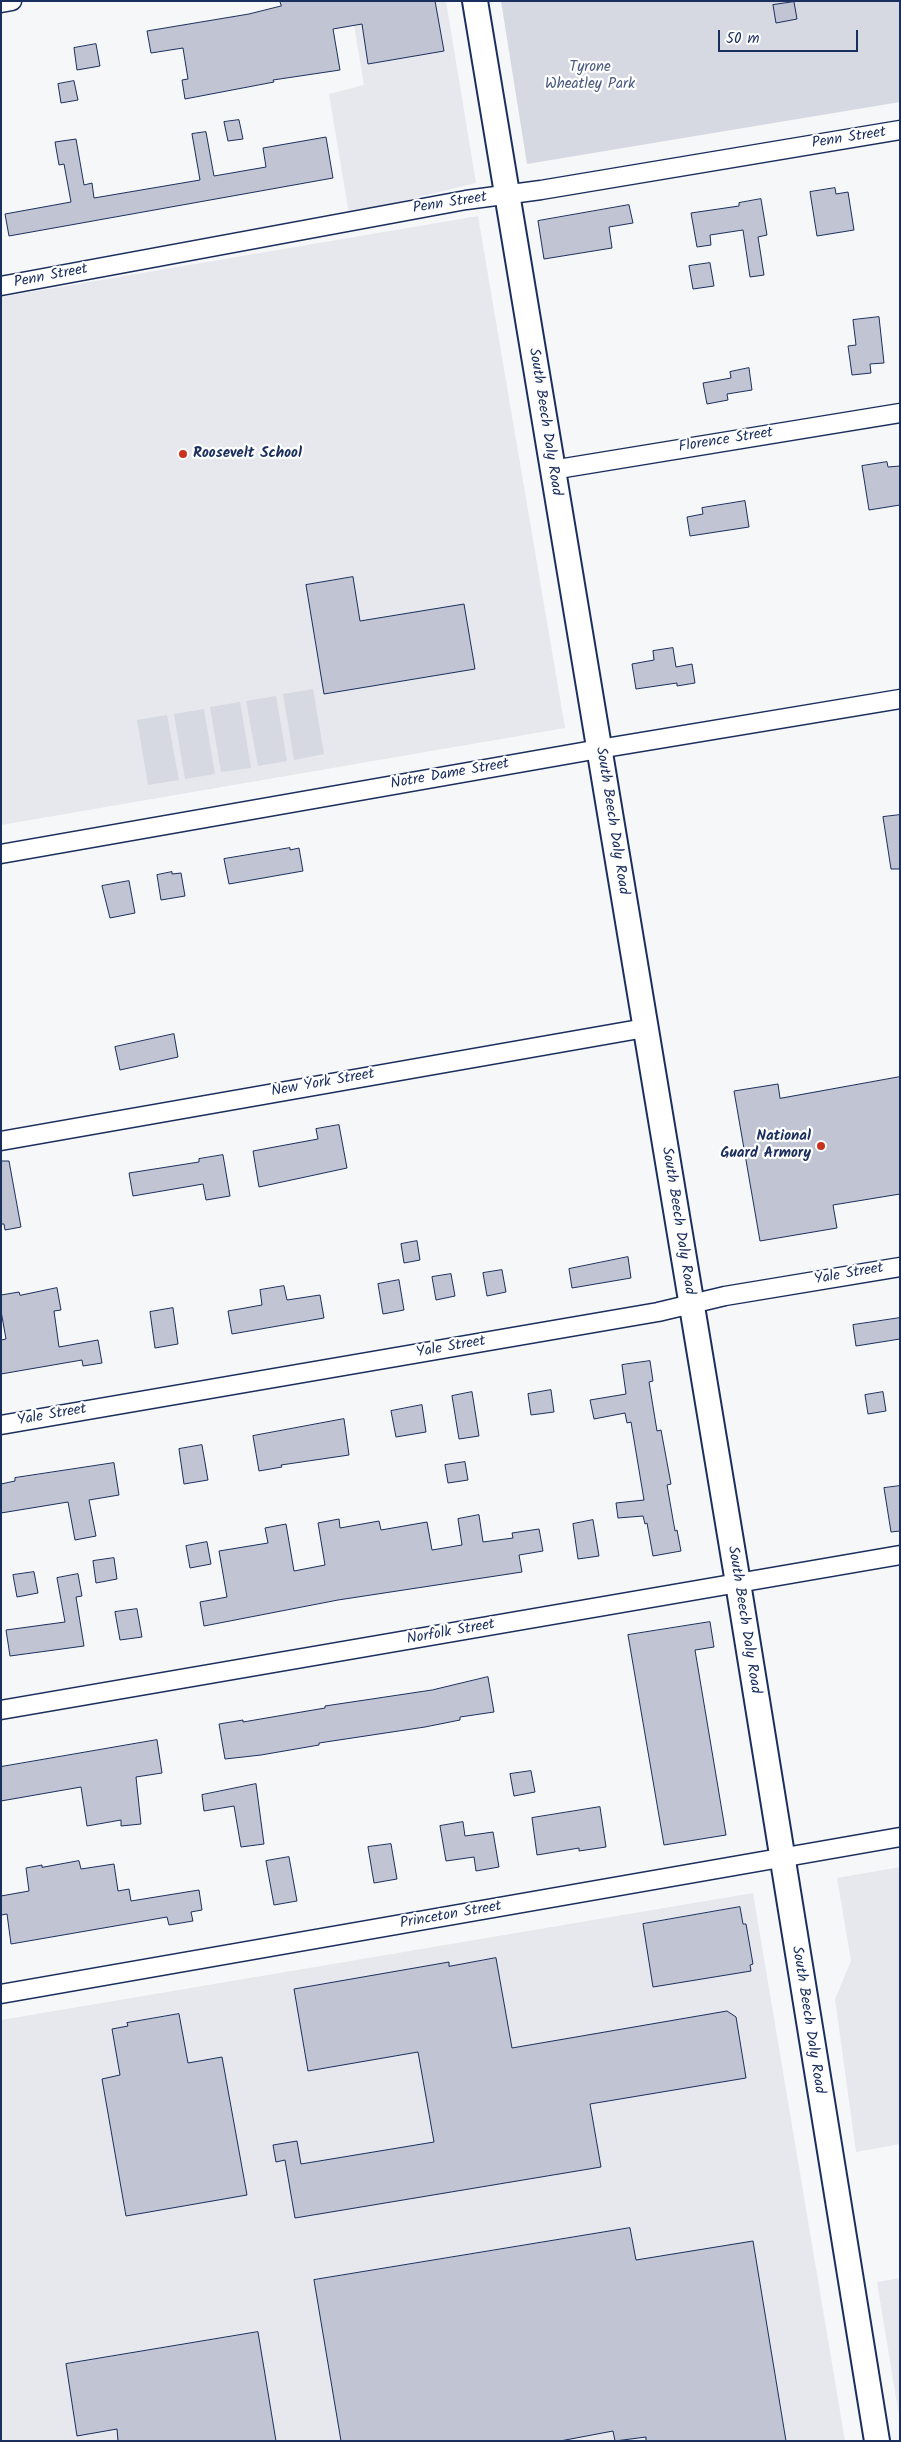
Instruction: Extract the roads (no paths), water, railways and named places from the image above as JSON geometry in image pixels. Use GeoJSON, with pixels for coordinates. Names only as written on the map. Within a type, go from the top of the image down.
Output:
{"type":"FeatureCollection","features":[{"type":"Feature","properties":{"kind":"main road","name":"South Beech Daly Road"},"geometry":{"type":"LineString","coordinates":[[475,1],[690,1304],[738,1583],[877,2441]]}},
{"type":"Feature","properties":{"kind":"street"},"geometry":{"type":"LineString","coordinates":[[1,3],[12,1]]}},
{"type":"Feature","properties":{"kind":"street","name":"Penn Street"},"geometry":{"type":"LineString","coordinates":[[1,286],[466,200],[507,195],[900,130]]}},
{"type":"Feature","properties":{"kind":"street","name":"Florence Street"},"geometry":{"type":"LineString","coordinates":[[552,470],[900,413]]}},
{"type":"Feature","properties":{"kind":"street","name":"Notre Dame Street"},"geometry":{"type":"LineString","coordinates":[[1,854],[599,749],[900,699]]}},
{"type":"Feature","properties":{"kind":"street","name":"New York Street"},"geometry":{"type":"LineString","coordinates":[[1,1141],[645,1028]]}},
{"type":"Feature","properties":{"kind":"street","name":"Yale Street"},"geometry":{"type":"LineString","coordinates":[[1,1425],[658,1312],[690,1304],[900,1267]]}},
{"type":"Feature","properties":{"kind":"street","name":"Norfolk Street"},"geometry":{"type":"LineString","coordinates":[[1,1710],[698,1592],[738,1583],[900,1555]]}},
{"type":"Feature","properties":{"kind":"street","name":"Princeton Street"},"geometry":{"type":"LineString","coordinates":[[1,1994],[900,1837]]}},
{"type":"Feature","properties":{"kind":"place","name":"Roosevelt School"},"geometry":{"type":"Point","coordinates":[183,454]}},
{"type":"Feature","properties":{"kind":"place","name":"National Guard Armory"},"geometry":{"type":"Point","coordinates":[821,1146]}},
{"type":"Feature","properties":{"kind":"park label","name":"Tyrone Wheatley Park"},"geometry":{"type":"Point","coordinates":[590,76]}}]}
